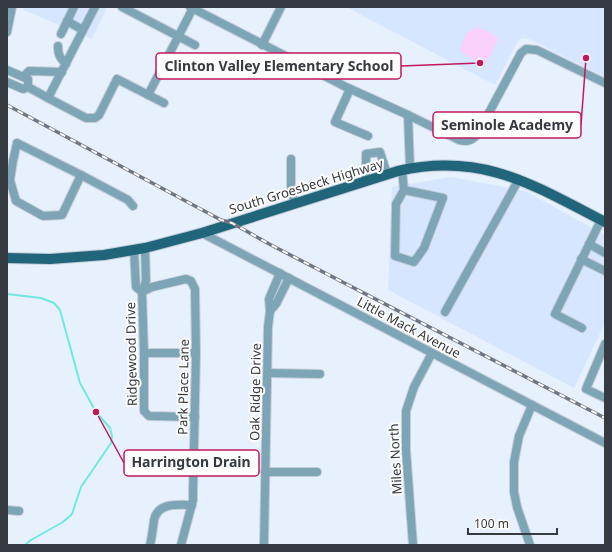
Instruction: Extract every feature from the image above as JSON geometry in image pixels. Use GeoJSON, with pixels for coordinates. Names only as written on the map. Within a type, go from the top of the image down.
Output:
{"type":"FeatureCollection","features":[{"type":"Feature","properties":{"kind":"main road","name":"South Groesbeck Highway"},"geometry":{"type":"LineString","coordinates":[[7,258],[50,259],[104,255],[145,248],[202,233],[386,174],[406,169],[443,166],[476,168],[502,173],[535,186],[603,221]]}},
{"type":"Feature","properties":{"kind":"street"},"geometry":{"type":"LineString","coordinates":[[7,32],[12,7]]}},
{"type":"Feature","properties":{"kind":"street"},"geometry":{"type":"LineString","coordinates":[[61,34],[74,7]]}},
{"type":"Feature","properties":{"kind":"street"},"geometry":{"type":"LineString","coordinates":[[48,98],[95,7]]}},
{"type":"Feature","properties":{"kind":"street"},"geometry":{"type":"LineString","coordinates":[[122,7],[195,45]]}},
{"type":"Feature","properties":{"kind":"street"},"geometry":{"type":"LineString","coordinates":[[262,45],[281,7]]}},
{"type":"Feature","properties":{"kind":"street"},"geometry":{"type":"LineString","coordinates":[[148,95],[191,8],[350,89],[459,140],[468,142],[474,139],[477,135],[521,53],[526,49],[538,50],[605,83]]}},
{"type":"Feature","properties":{"kind":"street"},"geometry":{"type":"LineString","coordinates":[[67,21],[83,30]]}},
{"type":"Feature","properties":{"kind":"street"},"geometry":{"type":"LineString","coordinates":[[58,46],[60,58],[66,64]]}},
{"type":"Feature","properties":{"kind":"street"},"geometry":{"type":"LineString","coordinates":[[7,70],[28,79],[28,87]]}},
{"type":"Feature","properties":{"kind":"street"},"geometry":{"type":"LineString","coordinates":[[23,77],[29,71],[62,72]]}},
{"type":"Feature","properties":{"kind":"street"},"geometry":{"type":"LineString","coordinates":[[7,82],[23,89],[28,87],[90,119],[99,115],[117,79],[164,103]]}},
{"type":"Feature","properties":{"kind":"street"},"geometry":{"type":"LineString","coordinates":[[350,89],[335,122],[368,136]]}},
{"type":"Feature","properties":{"kind":"street"},"geometry":{"type":"LineString","coordinates":[[404,190],[443,198],[424,248],[414,262],[395,256],[396,204],[404,190],[408,115]]}},
{"type":"Feature","properties":{"kind":"street"},"geometry":{"type":"LineString","coordinates":[[81,175],[62,215],[43,216],[16,201],[10,180],[10,160],[17,143],[81,175],[128,200],[134,206]]}},
{"type":"Feature","properties":{"kind":"street"},"geometry":{"type":"LineString","coordinates":[[366,180],[366,154],[380,152],[386,174]]}},
{"type":"Feature","properties":{"kind":"street"},"geometry":{"type":"LineString","coordinates":[[291,159],[291,186],[294,203]]}},
{"type":"Feature","properties":{"kind":"street"},"geometry":{"type":"LineString","coordinates":[[445,312],[519,179]]}},
{"type":"Feature","properties":{"kind":"street"},"geometry":{"type":"LineString","coordinates":[[582,328],[555,314],[581,259],[603,221]]}},
{"type":"Feature","properties":{"kind":"street","name":"Little Mack Avenue"},"geometry":{"type":"LineString","coordinates":[[202,233],[605,443]]}},
{"type":"Feature","properties":{"kind":"street"},"geometry":{"type":"LineString","coordinates":[[589,244],[605,253]]}},
{"type":"Feature","properties":{"kind":"street","name":"Ridgewood Drive"},"geometry":{"type":"LineString","coordinates":[[145,248],[146,281],[142,292],[144,409],[146,414],[149,416],[195,417]]}},
{"type":"Feature","properties":{"kind":"street","name":"Ridgewood Drive"},"geometry":{"type":"LineString","coordinates":[[134,250],[136,287],[142,292]]}},
{"type":"Feature","properties":{"kind":"street"},"geometry":{"type":"LineString","coordinates":[[581,259],[605,271]]}},
{"type":"Feature","properties":{"kind":"street","name":"Oak Ridge Drive"},"geometry":{"type":"LineString","coordinates":[[264,545],[267,373],[270,311],[269,299],[280,273]]}},
{"type":"Feature","properties":{"kind":"street"},"geometry":{"type":"LineString","coordinates":[[270,311],[276,304],[289,278]]}},
{"type":"Feature","properties":{"kind":"street","name":"Park Place Lane"},"geometry":{"type":"LineString","coordinates":[[142,292],[152,287],[186,279],[193,284],[195,289],[196,353],[193,493],[192,505],[181,545]]}},
{"type":"Feature","properties":{"kind":"street"},"geometry":{"type":"LineString","coordinates":[[605,344],[603,353],[586,389],[605,398]]}},
{"type":"Feature","properties":{"kind":"street"},"geometry":{"type":"LineString","coordinates":[[144,352],[196,353]]}},
{"type":"Feature","properties":{"kind":"street","name":"Miles North"},"geometry":{"type":"LineString","coordinates":[[413,545],[406,450],[406,411],[414,387],[432,353]]}},
{"type":"Feature","properties":{"kind":"street"},"geometry":{"type":"LineString","coordinates":[[267,373],[320,374]]}},
{"type":"Feature","properties":{"kind":"street"},"geometry":{"type":"LineString","coordinates":[[530,545],[516,507],[514,492],[514,469],[515,452],[518,440],[532,405]]}},
{"type":"Feature","properties":{"kind":"street"},"geometry":{"type":"LineString","coordinates":[[265,472],[316,472]]}},
{"type":"Feature","properties":{"kind":"street"},"geometry":{"type":"LineString","coordinates":[[150,545],[154,519],[160,510],[167,506],[192,505]]}},
{"type":"Feature","properties":{"kind":"street"},"geometry":{"type":"LineString","coordinates":[[7,510],[19,511]]}},
{"type":"Feature","properties":{"kind":"shaded area"},"geometry":{"type":"Polygon","coordinates":[[[24,7],[107,7],[92,39],[24,10],[24,7]]]}},
{"type":"Feature","properties":{"kind":"shaded area"},"geometry":{"type":"Polygon","coordinates":[[[346,7],[605,7],[605,77],[529,39],[522,38],[518,41],[495,85],[346,7]]]}},
{"type":"Feature","properties":{"kind":"shaded area"},"geometry":{"type":"Polygon","coordinates":[[[476,28],[486,30],[498,39],[486,64],[482,65],[460,51],[466,34],[476,28]]]}},
{"type":"Feature","properties":{"kind":"shaded area"},"geometry":{"type":"Polygon","coordinates":[[[451,177],[525,191],[605,235],[605,323],[574,388],[388,290],[392,187],[451,177]]]}},
{"type":"Feature","properties":{"kind":"waterway"},"geometry":{"type":"LineString","coordinates":[[7,294],[41,298],[54,303],[60,310],[80,383],[96,412],[110,428],[112,436],[111,443],[81,487],[72,514],[63,522],[25,545]]}},
{"type":"Feature","properties":{"kind":"railway"},"geometry":{"type":"LineString","coordinates":[[7,105],[221,220],[232,223],[271,245],[605,418]]}},
{"type":"Feature","properties":{"kind":"place","name":"Seminole Academy"},"geometry":{"type":"Point","coordinates":[586,58]}},
{"type":"Feature","properties":{"kind":"place","name":"Clinton Valley Elementary School"},"geometry":{"type":"Point","coordinates":[480,63]}},
{"type":"Feature","properties":{"kind":"place","name":"Harrington Drain"},"geometry":{"type":"Point","coordinates":[96,412]}}]}
